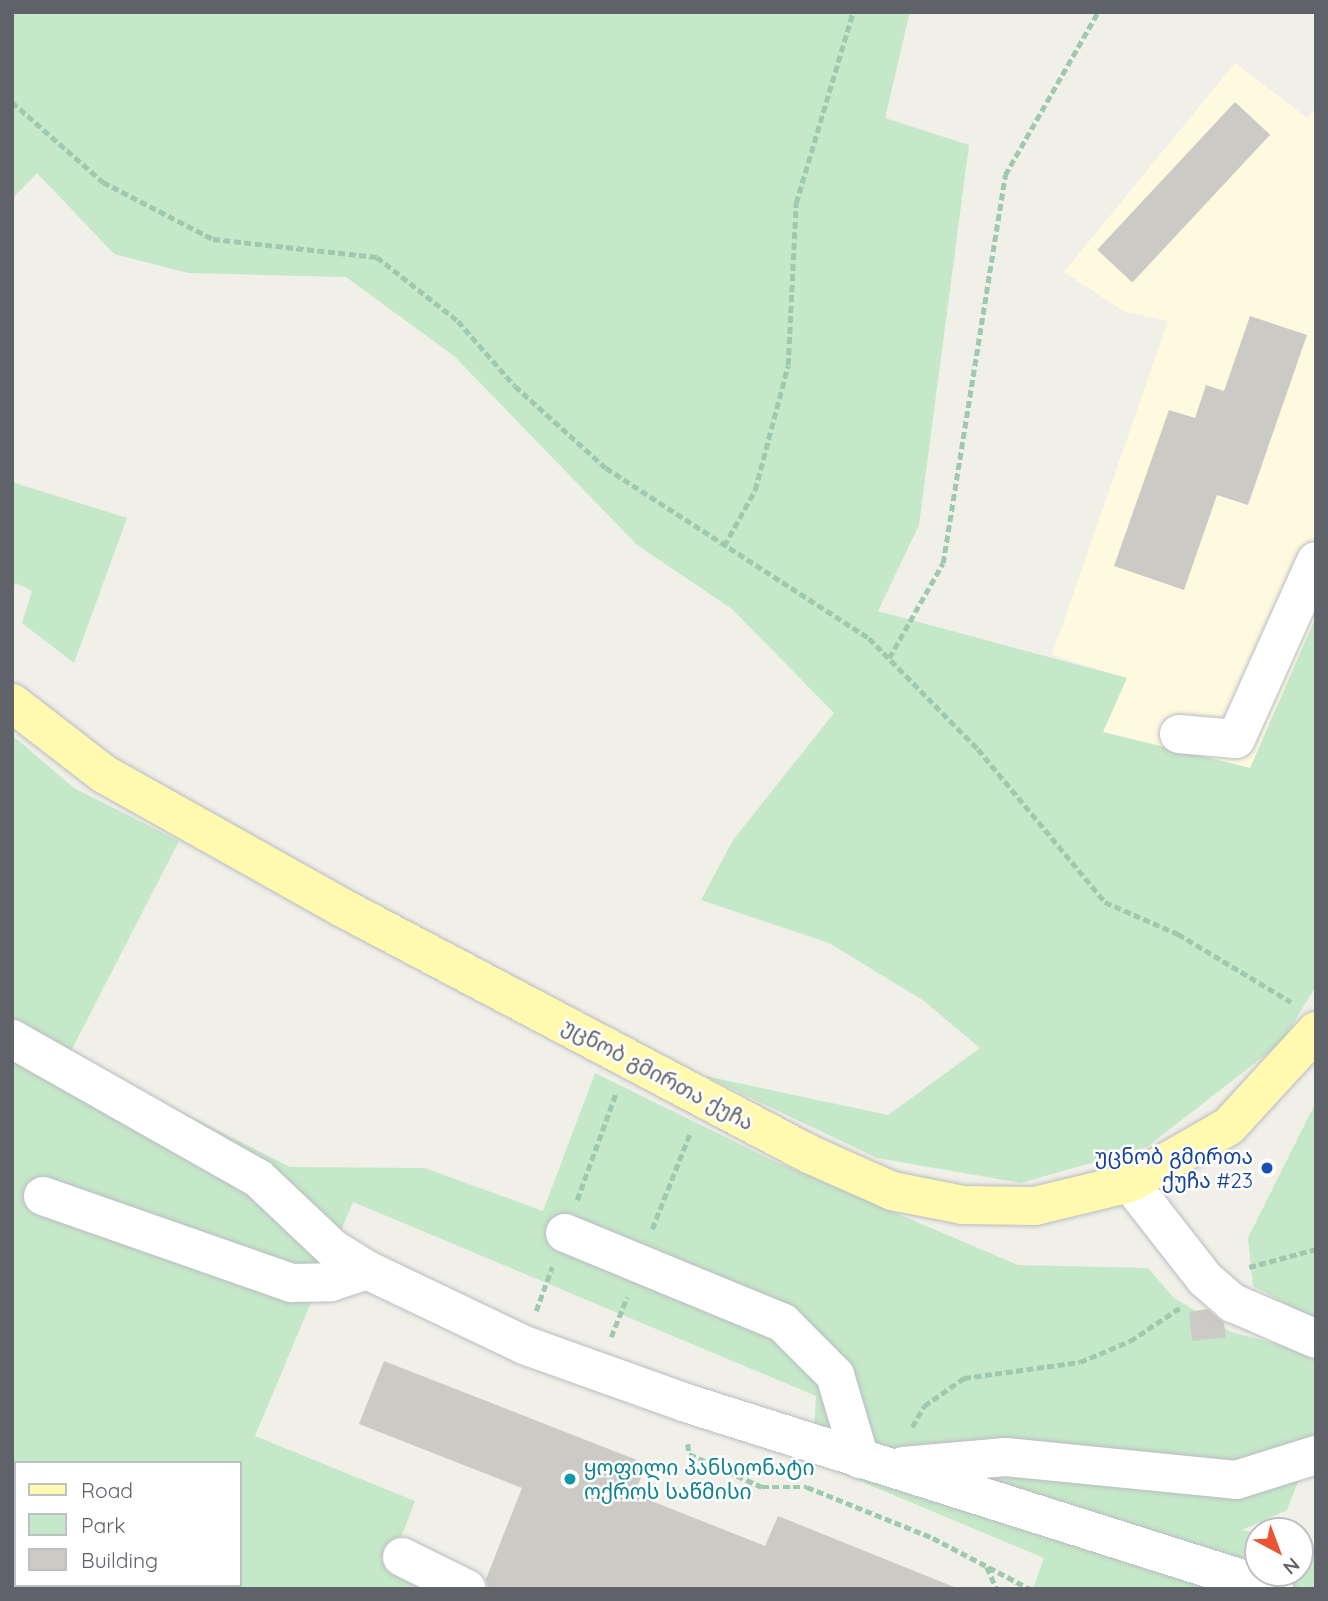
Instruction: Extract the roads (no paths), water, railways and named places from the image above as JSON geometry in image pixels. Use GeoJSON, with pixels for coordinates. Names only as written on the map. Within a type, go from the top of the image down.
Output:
{"type":"FeatureCollection","features":[{"type":"Feature","properties":{"kind":"main road","name":"უცნობ გმირთა ქუჩა"},"geometry":{"type":"LineString","coordinates":[[12,703],[104,774],[339,906],[809,1154],[892,1191],[963,1205],[1035,1206],[1130,1183],[1229,1126],[1310,1020]]}},
{"type":"Feature","properties":{"kind":"street"},"geometry":{"type":"LineString","coordinates":[[1179,734],[1236,739],[1316,561]]}},
{"type":"Feature","properties":{"kind":"street"},"geometry":{"type":"LineString","coordinates":[[12,1039],[258,1178],[332,1248],[366,1270],[596,1374],[1274,1589]]}},
{"type":"Feature","properties":{"kind":"street"},"geometry":{"type":"LineString","coordinates":[[1130,1183],[1205,1279],[1233,1303],[1316,1339]]}},
{"type":"Feature","properties":{"kind":"street"},"geometry":{"type":"LineString","coordinates":[[43,1196],[292,1283],[331,1282],[366,1270]]}},
{"type":"Feature","properties":{"kind":"street"},"geometry":{"type":"LineString","coordinates":[[565,1233],[783,1323],[835,1375],[873,1463]]}},
{"type":"Feature","properties":{"kind":"street"},"geometry":{"type":"LineString","coordinates":[[873,1463],[1006,1457],[1236,1480],[1316,1455]]}},
{"type":"Feature","properties":{"kind":"street"},"geometry":{"type":"LineString","coordinates":[[402,1557],[467,1589]]}},
{"type":"Feature","properties":{"kind":"place","name":"უცნობ გმირთა ქუჩა #23"},"geometry":{"type":"Point","coordinates":[1267,1168]}},
{"type":"Feature","properties":{"kind":"place","name":"ყოფილი პანსიონატი ოქროს საწმისი"},"geometry":{"type":"Point","coordinates":[570,1479]}}]}
